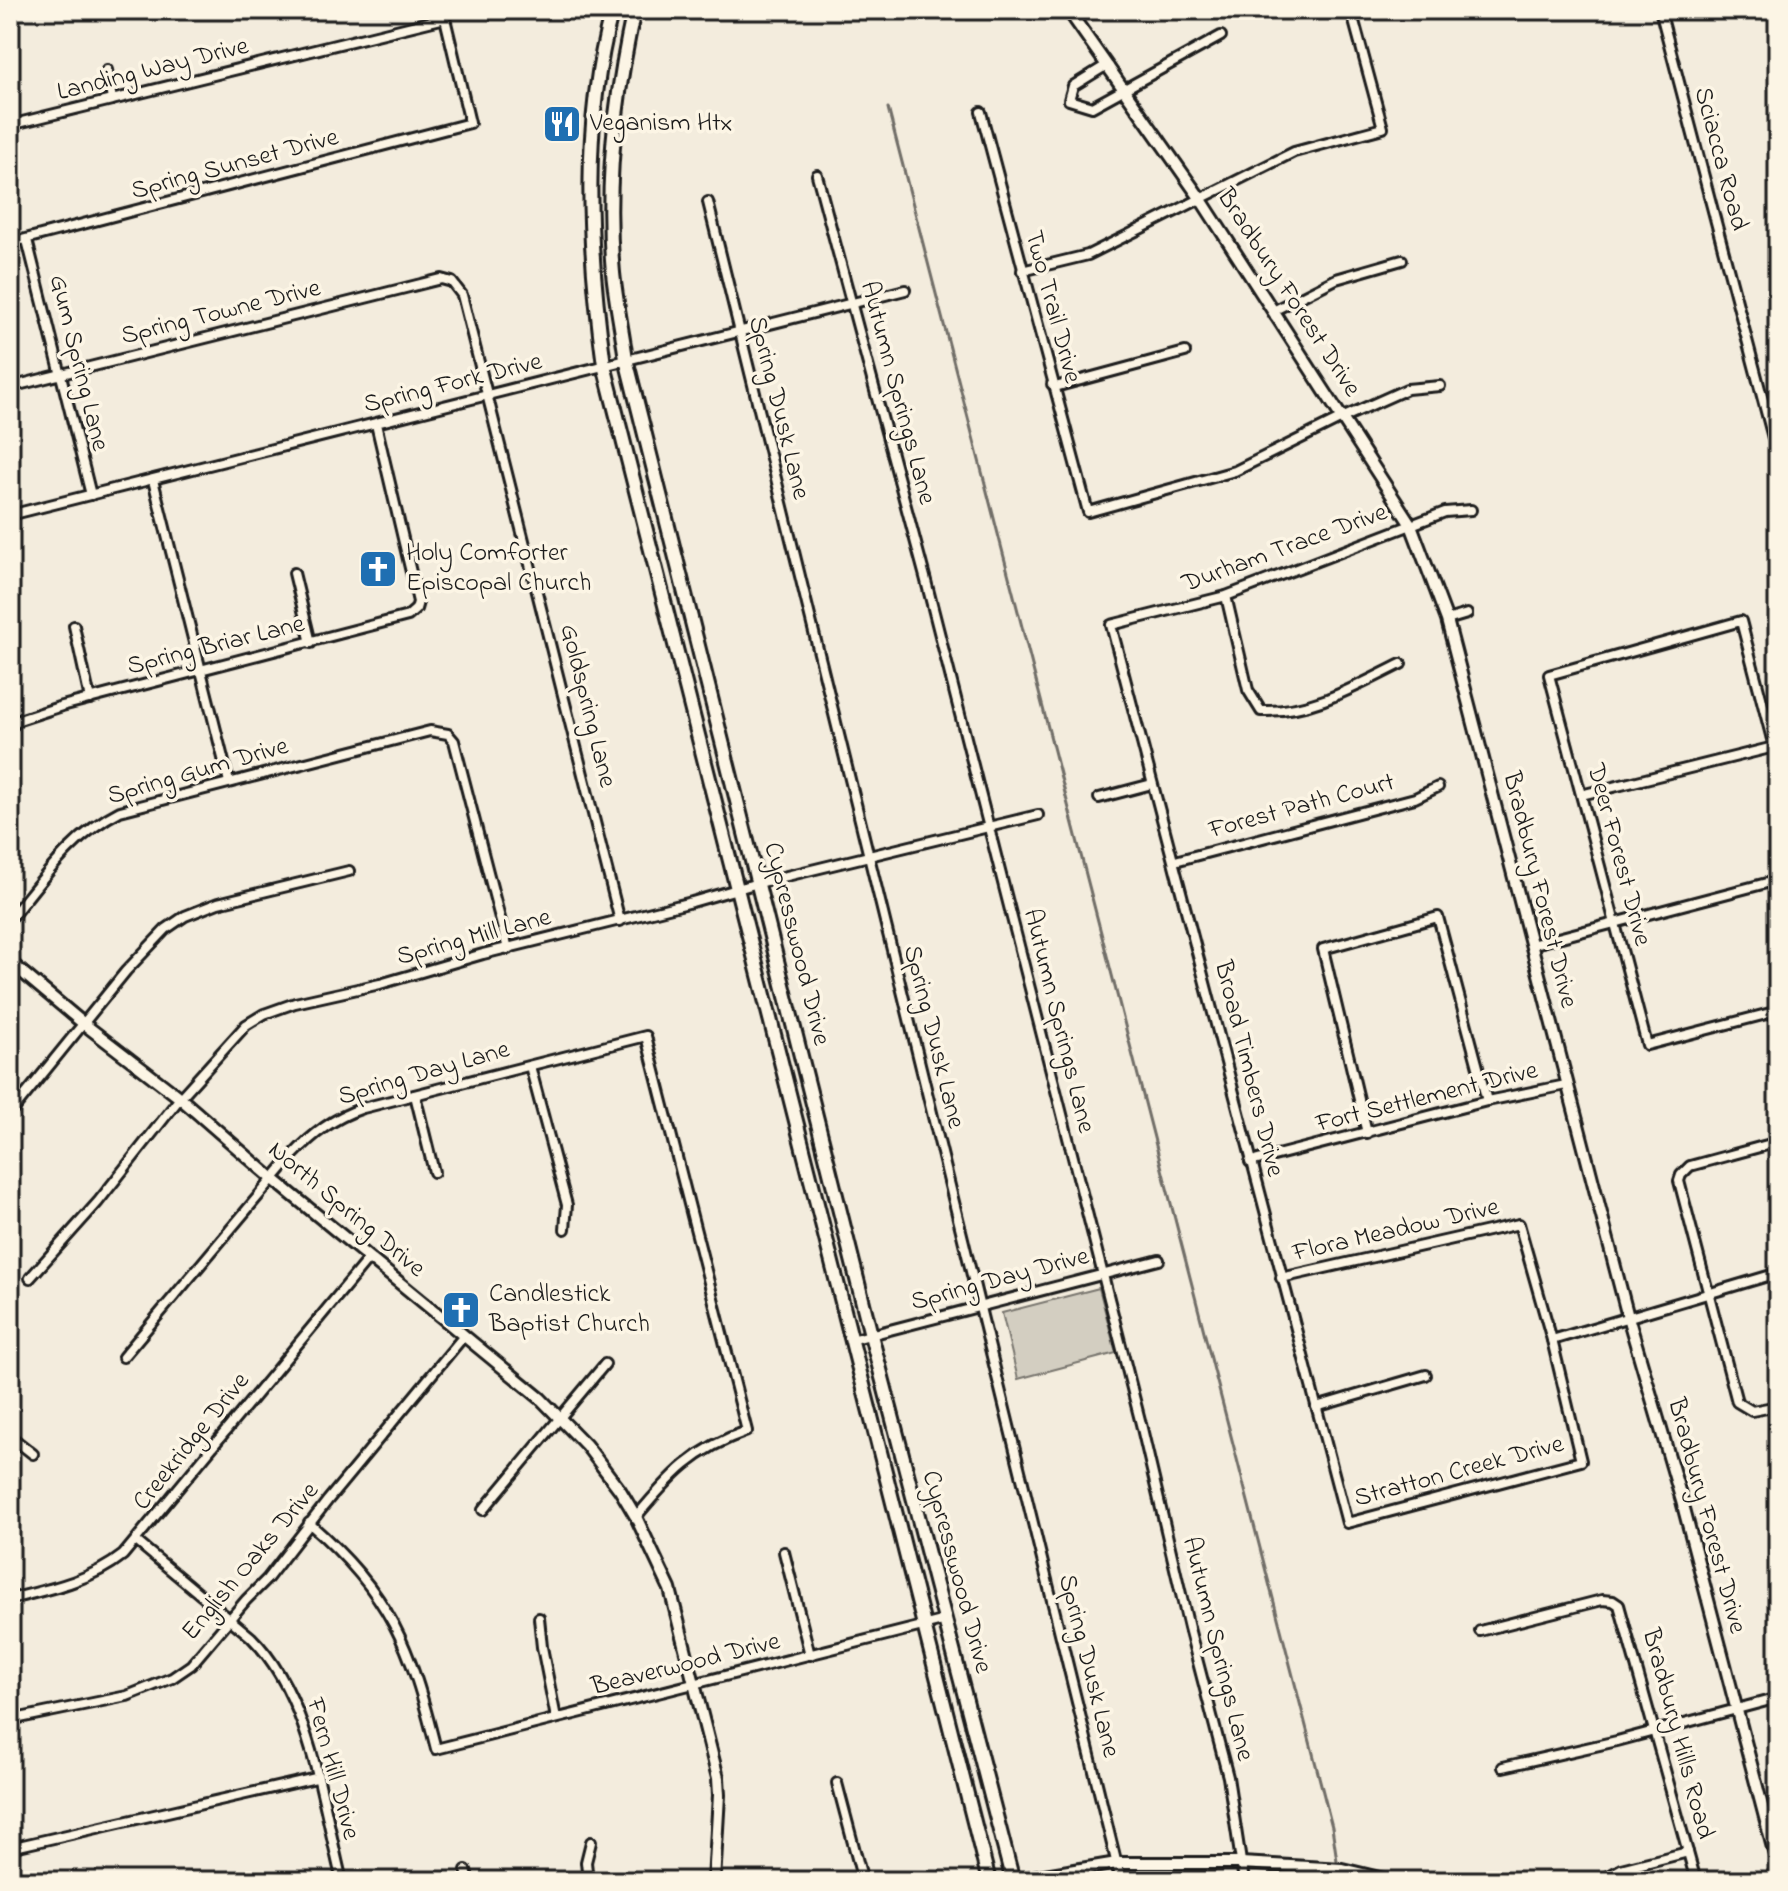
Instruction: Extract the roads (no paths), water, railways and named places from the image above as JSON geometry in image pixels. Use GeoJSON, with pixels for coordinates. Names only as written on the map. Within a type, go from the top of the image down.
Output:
{"type":"FeatureCollection","features":[{"type":"Feature","properties":{"kind":"main road","name":"Cypresswood Drive"},"geometry":{"type":"LineString","coordinates":[[612,10],[592,133],[591,247],[604,365],[989,1881]]}},
{"type":"Feature","properties":{"kind":"main road","name":"Cypresswood Drive"},"geometry":{"type":"LineString","coordinates":[[634,10],[614,135],[611,213],[613,275],[626,359],[1011,1881]]}},
{"type":"Feature","properties":{"kind":"main road"},"geometry":{"type":"LineString","coordinates":[[592,133],[614,135]]}},
{"type":"Feature","properties":{"kind":"main road"},"geometry":{"type":"LineString","coordinates":[[669,619],[690,614]]}},
{"type":"Feature","properties":{"kind":"main road"},"geometry":{"type":"LineString","coordinates":[[793,1115],[815,1109]]}},
{"type":"Feature","properties":{"kind":"street","name":"Bradbury Forest Drive"},"geometry":{"type":"LineString","coordinates":[[1068,10],[1200,198],[1411,525],[1447,620],[1566,1085],[1628,1317],[1682,1501],[1778,1867]]}},
{"type":"Feature","properties":{"kind":"street"},"geometry":{"type":"LineString","coordinates":[[1022,271],[1088,255],[1294,152],[1383,128],[1351,10]]}},
{"type":"Feature","properties":{"kind":"street","name":"Sciacca Road"},"geometry":{"type":"LineString","coordinates":[[1660,10],[1778,457]]}},
{"type":"Feature","properties":{"kind":"street","name":"Landing Way Drive"},"geometry":{"type":"LineString","coordinates":[[10,125],[444,14]]}},
{"type":"Feature","properties":{"kind":"street","name":"Spring Sunset Drive"},"geometry":{"type":"LineString","coordinates":[[10,243],[470,123],[444,14]]}},
{"type":"Feature","properties":{"kind":"street"},"geometry":{"type":"LineString","coordinates":[[1109,67],[1073,86],[1069,100],[1092,107],[1221,36]]}},
{"type":"Feature","properties":{"kind":"street"},"geometry":{"type":"LineString","coordinates":[[107,70],[112,100]]}},
{"type":"Feature","properties":{"kind":"street","name":"Two Trail Drive"},"geometry":{"type":"LineString","coordinates":[[981,112],[1088,512],[1235,471],[1342,418]]}},
{"type":"Feature","properties":{"kind":"street","name":"Autumn Springs Lane"},"geometry":{"type":"LineString","coordinates":[[817,175],[1103,1274],[1228,1777],[1244,1881]]}},
{"type":"Feature","properties":{"kind":"street","name":"Spring Dusk Lane"},"geometry":{"type":"LineString","coordinates":[[708,202],[1121,1881]]}},
{"type":"Feature","properties":{"kind":"street","name":"Gum Spring Lane"},"geometry":{"type":"LineString","coordinates":[[27,240],[91,495]]}},
{"type":"Feature","properties":{"kind":"street"},"geometry":{"type":"LineString","coordinates":[[1275,316],[1275,310],[1336,279],[1402,260]]}},
{"type":"Feature","properties":{"kind":"street","name":"Spring Towne Drive"},"geometry":{"type":"LineString","coordinates":[[10,387],[441,279]]}},
{"type":"Feature","properties":{"kind":"street","name":"Goldspring Lane"},"geometry":{"type":"LineString","coordinates":[[441,279],[452,282],[462,295],[620,921]]}},
{"type":"Feature","properties":{"kind":"street","name":"Spring Fork Drive"},"geometry":{"type":"LineString","coordinates":[[10,515],[905,290]]}},
{"type":"Feature","properties":{"kind":"street"},"geometry":{"type":"LineString","coordinates":[[1052,384],[1055,387],[1185,352]]}},
{"type":"Feature","properties":{"kind":"street"},"geometry":{"type":"LineString","coordinates":[[1342,418],[1407,389],[1440,386]]}},
{"type":"Feature","properties":{"kind":"street","name":"Spring Briar Lane"},"geometry":{"type":"LineString","coordinates":[[10,728],[19,720],[90,699],[408,616],[416,609],[417,593],[376,424]]}},
{"type":"Feature","properties":{"kind":"street"},"geometry":{"type":"LineString","coordinates":[[153,480],[229,782]]}},
{"type":"Feature","properties":{"kind":"street","name":"Durham Trace Drive"},"geometry":{"type":"LineString","coordinates":[[1111,625],[1226,596],[1445,512],[1471,510]]}},
{"type":"Feature","properties":{"kind":"street"},"geometry":{"type":"LineString","coordinates":[[294,573],[311,643]]}},
{"type":"Feature","properties":{"kind":"street"},"geometry":{"type":"LineString","coordinates":[[1226,596],[1248,690],[1261,711],[1283,712],[1334,698],[1401,664]]}},
{"type":"Feature","properties":{"kind":"street"},"geometry":{"type":"LineString","coordinates":[[1447,620],[1467,614]]}},
{"type":"Feature","properties":{"kind":"street","name":"Deer Forest Drive"},"geometry":{"type":"LineString","coordinates":[[1581,795],[1774,747],[1741,621],[1549,675],[1647,1045],[1778,1011]]}},
{"type":"Feature","properties":{"kind":"street","name":"Broad Timbers Drive"},"geometry":{"type":"LineString","coordinates":[[1111,625],[1347,1523]]}},
{"type":"Feature","properties":{"kind":"street"},"geometry":{"type":"LineString","coordinates":[[74,626],[90,699]]}},
{"type":"Feature","properties":{"kind":"street","name":"Spring Gum Drive"},"geometry":{"type":"LineString","coordinates":[[10,919],[73,843],[99,821],[131,807],[430,731],[448,734],[458,753],[508,949]]}},
{"type":"Feature","properties":{"kind":"street"},"geometry":{"type":"LineString","coordinates":[[1099,798],[1152,784]]}},
{"type":"Feature","properties":{"kind":"street","name":"Forest Path Court"},"geometry":{"type":"LineString","coordinates":[[1175,861],[1415,798],[1438,787]]}},
{"type":"Feature","properties":{"kind":"street","name":"Spring Mill Lane"},"geometry":{"type":"LineString","coordinates":[[30,1278],[98,1202],[180,1098],[246,1025],[264,1014],[295,1003],[380,984],[758,883],[1038,815]]}},
{"type":"Feature","properties":{"kind":"street"},"geometry":{"type":"LineString","coordinates":[[10,1114],[149,944],[185,916],[218,903],[349,871]]}},
{"type":"Feature","properties":{"kind":"street"},"geometry":{"type":"LineString","coordinates":[[1531,945],[1778,880]]}},
{"type":"Feature","properties":{"kind":"street"},"geometry":{"type":"LineString","coordinates":[[1367,1133],[1323,949],[1438,917],[1487,1101]]}},
{"type":"Feature","properties":{"kind":"street","name":"North Spring Drive"},"geometry":{"type":"LineString","coordinates":[[10,962],[180,1098],[560,1417],[604,1466],[636,1517],[670,1589],[719,1786],[714,1881]]}},
{"type":"Feature","properties":{"kind":"street","name":"Spring Day Lane"},"geometry":{"type":"LineString","coordinates":[[123,1357],[273,1179],[312,1135],[328,1123],[354,1111],[646,1036],[747,1431],[713,1444],[687,1461],[636,1517]]}},
{"type":"Feature","properties":{"kind":"street"},"geometry":{"type":"LineString","coordinates":[[530,1066],[567,1205],[565,1229]]}},
{"type":"Feature","properties":{"kind":"street","name":"Fort Settlement Drive"},"geometry":{"type":"LineString","coordinates":[[1250,1162],[1487,1101],[1566,1085]]}},
{"type":"Feature","properties":{"kind":"street"},"geometry":{"type":"LineString","coordinates":[[415,1095],[434,1172]]}},
{"type":"Feature","properties":{"kind":"street"},"geometry":{"type":"LineString","coordinates":[[1778,1142],[1690,1166],[1681,1175],[1680,1188],[1737,1402],[1746,1410],[1760,1411],[1778,1406]]}},
{"type":"Feature","properties":{"kind":"street","name":"Flora Meadow Drive"},"geometry":{"type":"LineString","coordinates":[[1281,1278],[1519,1224],[1552,1340]]}},
{"type":"Feature","properties":{"kind":"street","name":"Creekridge Drive"},"geometry":{"type":"LineString","coordinates":[[10,1599],[84,1579],[105,1569],[136,1541],[369,1258]]}},
{"type":"Feature","properties":{"kind":"street","name":"Spring Day Drive"},"geometry":{"type":"LineString","coordinates":[[851,1340],[980,1309],[1159,1260]]}},
{"type":"Feature","properties":{"kind":"street"},"geometry":{"type":"LineString","coordinates":[[1552,1340],[1778,1273]]}},
{"type":"Feature","properties":{"kind":"street","name":"English Oaks Drive"},"geometry":{"type":"LineString","coordinates":[[10,1720],[127,1696],[156,1686],[191,1665],[267,1579],[309,1523],[463,1337]]}},
{"type":"Feature","properties":{"kind":"street","name":"Stratton Creek Drive"},"geometry":{"type":"LineString","coordinates":[[1347,1523],[1581,1461],[1552,1340]]}},
{"type":"Feature","properties":{"kind":"street"},"geometry":{"type":"LineString","coordinates":[[483,1510],[605,1364]]}},
{"type":"Feature","properties":{"kind":"street"},"geometry":{"type":"LineString","coordinates":[[1316,1407],[1426,1375]]}},
{"type":"Feature","properties":{"kind":"street"},"geometry":{"type":"LineString","coordinates":[[10,1436],[33,1454]]}},
{"type":"Feature","properties":{"kind":"street","name":"Beaverwood Drive"},"geometry":{"type":"LineString","coordinates":[[309,1523],[356,1567],[391,1617],[413,1664],[436,1749],[946,1620]]}},
{"type":"Feature","properties":{"kind":"street","name":"Fern Hill Drive"},"geometry":{"type":"LineString","coordinates":[[136,1541],[264,1649],[286,1682],[299,1711],[342,1881]]}},
{"type":"Feature","properties":{"kind":"street"},"geometry":{"type":"LineString","coordinates":[[784,1552],[810,1655]]}},
{"type":"Feature","properties":{"kind":"street","name":"Bradbury Hills Road"},"geometry":{"type":"LineString","coordinates":[[1480,1631],[1602,1600],[1613,1601],[1622,1610],[1696,1881]]}},
{"type":"Feature","properties":{"kind":"street"},"geometry":{"type":"LineString","coordinates":[[539,1618],[556,1718]]}},
{"type":"Feature","properties":{"kind":"street"},"geometry":{"type":"LineString","coordinates":[[1503,1767],[1526,1764],[1778,1698]]}},
{"type":"Feature","properties":{"kind":"street"},"geometry":{"type":"LineString","coordinates":[[10,1848],[316,1778]]}},
{"type":"Feature","properties":{"kind":"street"},"geometry":{"type":"LineString","coordinates":[[837,1783],[863,1881]]}},
{"type":"Feature","properties":{"kind":"street"},"geometry":{"type":"LineString","coordinates":[[588,1881],[586,1862],[591,1842]]}},
{"type":"Feature","properties":{"kind":"street"},"geometry":{"type":"LineString","coordinates":[[1600,1881],[1629,1866],[1688,1852]]}},
{"type":"Feature","properties":{"kind":"street"},"geometry":{"type":"LineString","coordinates":[[1011,1881],[1117,1863],[1241,1863],[1342,1869],[1392,1881]]}},
{"type":"Feature","properties":{"kind":"street"},"geometry":{"type":"LineString","coordinates":[[466,1870],[469,1881]]}},
{"type":"Feature","properties":{"kind":"waterway"},"geometry":{"type":"LineString","coordinates":[[888,108],[1332,1827],[1340,1881]]}},
{"type":"Feature","properties":{"kind":"place","name":"Veganism Htx"},"geometry":{"type":"Point","coordinates":[562,124]}},
{"type":"Feature","properties":{"kind":"place","name":"Holy Comforter Episcopal Church"},"geometry":{"type":"Point","coordinates":[378,569]}},
{"type":"Feature","properties":{"kind":"place","name":"Candlestick Baptist Church"},"geometry":{"type":"Point","coordinates":[461,1310]}}]}
